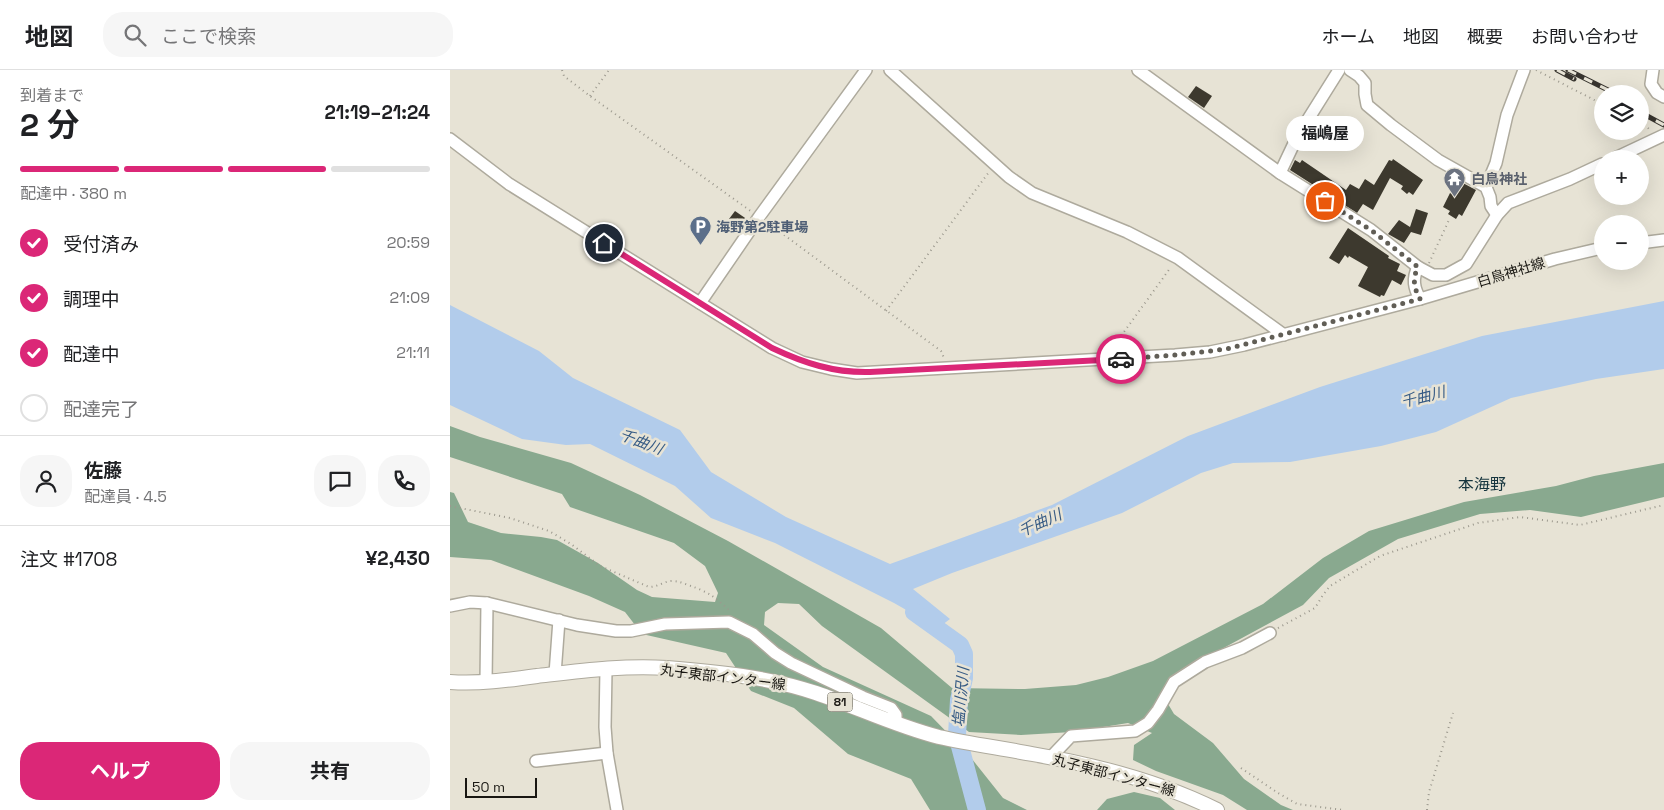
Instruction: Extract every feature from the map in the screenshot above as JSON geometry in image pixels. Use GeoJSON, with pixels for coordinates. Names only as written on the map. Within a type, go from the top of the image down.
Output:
{"type":"FeatureCollection","features":[{"type":"Feature","properties":{"kind":"main road","name":"丸子東部インター線"},"geometry":{"type":"LineString","coordinates":[[450,682],[486,682],[606,670],[668,668],[757,679],[816,693],[896,724],[938,736],[1052,757],[1110,770],[1190,796],[1217,810]]}},
{"type":"Feature","properties":{"kind":"street"},"geometry":{"type":"LineString","coordinates":[[700,303],[759,217],[866,70]]}},
{"type":"Feature","properties":{"kind":"street"},"geometry":{"type":"LineString","coordinates":[[890,70],[1009,177],[1032,193],[1127,232],[1178,258],[1284,334]]}},
{"type":"Feature","properties":{"kind":"street"},"geometry":{"type":"LineString","coordinates":[[1138,70],[1280,173],[1371,230],[1421,270],[1433,275],[1446,275],[1466,264],[1497,215],[1508,203],[1594,168]]}},
{"type":"Feature","properties":{"kind":"street"},"geometry":{"type":"LineString","coordinates":[[1280,173],[1297,137],[1339,70]]}},
{"type":"Feature","properties":{"kind":"street"},"geometry":{"type":"LineString","coordinates":[[1350,70],[1365,83],[1367,105],[1438,160],[1486,187],[1491,206],[1497,215]]}},
{"type":"Feature","properties":{"kind":"street"},"geometry":{"type":"LineString","coordinates":[[1486,187],[1496,163],[1507,115],[1524,70]]}},
{"type":"Feature","properties":{"kind":"street"},"geometry":{"type":"LineString","coordinates":[[1653,70],[1650,84],[1664,97]]}},
{"type":"Feature","properties":{"kind":"street"},"geometry":{"type":"LineString","coordinates":[[1632,150],[1664,135]]}},
{"type":"Feature","properties":{"kind":"street","name":"白鳥神社線"},"geometry":{"type":"LineString","coordinates":[[450,139],[509,184],[772,348],[802,362],[857,373],[1210,352],[1420,299],[1555,259],[1594,250]]}},
{"type":"Feature","properties":{"kind":"street"},"geometry":{"type":"LineString","coordinates":[[1649,242],[1664,240]]}},
{"type":"Feature","properties":{"kind":"street"},"geometry":{"type":"LineString","coordinates":[[1420,299],[1415,290],[1414,280],[1421,270]]}},
{"type":"Feature","properties":{"kind":"street"},"geometry":{"type":"LineString","coordinates":[[450,606],[470,602],[487,603],[596,629],[616,631],[631,631],[665,624],[728,622],[753,634],[775,653],[791,663],[891,708],[896,715],[896,724]]}},
{"type":"Feature","properties":{"kind":"street"},"geometry":{"type":"LineString","coordinates":[[486,682],[487,603]]}},
{"type":"Feature","properties":{"kind":"street"},"geometry":{"type":"LineString","coordinates":[[555,674],[559,620]]}},
{"type":"Feature","properties":{"kind":"street"},"geometry":{"type":"LineString","coordinates":[[1052,757],[1071,736],[1134,731],[1148,723],[1153,717],[1174,682],[1205,662],[1242,648],[1270,633]]}},
{"type":"Feature","properties":{"kind":"street"},"geometry":{"type":"LineString","coordinates":[[606,670],[605,727],[607,753],[617,810]]}},
{"type":"Feature","properties":{"kind":"street"},"geometry":{"type":"LineString","coordinates":[[536,761],[607,753]]}},
{"type":"Feature","properties":{"kind":"path"},"geometry":{"type":"LineString","coordinates":[[562,70],[564,76],[590,96],[941,351],[947,367]]}},
{"type":"Feature","properties":{"kind":"path"},"geometry":{"type":"LineString","coordinates":[[590,96],[609,70]]}},
{"type":"Feature","properties":{"kind":"path"},"geometry":{"type":"LineString","coordinates":[[1536,70],[1594,100]]}},
{"type":"Feature","properties":{"kind":"path"},"geometry":{"type":"LineString","coordinates":[[886,311],[994,164]]}},
{"type":"Feature","properties":{"kind":"path"},"geometry":{"type":"LineString","coordinates":[[1421,270],[1449,220]]}},
{"type":"Feature","properties":{"kind":"path"},"geometry":{"type":"LineString","coordinates":[[1113,359],[1116,343],[1178,258]]}},
{"type":"Feature","properties":{"kind":"path"},"geometry":{"type":"LineString","coordinates":[[1270,633],[1315,608],[1322,595],[1330,586],[1380,556],[1478,522],[1520,517],[1580,525],[1664,505]]}},
{"type":"Feature","properties":{"kind":"path"},"geometry":{"type":"LineString","coordinates":[[450,506],[510,518],[549,531],[572,544],[600,566],[646,586],[656,587],[673,581],[705,590],[735,615]]}},
{"type":"Feature","properties":{"kind":"path"},"geometry":{"type":"LineString","coordinates":[[1427,810],[1429,792],[1453,713]]}},
{"type":"Feature","properties":{"kind":"path"},"geometry":{"type":"LineString","coordinates":[[1241,768],[1278,794],[1297,804],[1343,810]]}},
{"type":"Feature","properties":{"kind":"green space"},"geometry":{"type":"Polygon","coordinates":[[[450,426],[480,437],[571,463],[640,495],[728,541],[881,628],[952,688],[1025,689],[1076,685],[1108,677],[1153,661],[1263,604],[1323,558],[1369,531],[1464,502],[1556,486],[1594,476],[1664,463],[1664,497],[1581,517],[1530,510],[1480,514],[1398,539],[1329,578],[1303,605],[1170,677],[1161,692],[1174,714],[1213,743],[1244,779],[1281,805],[1293,810],[1247,810],[1223,795],[1156,771],[1133,760],[1134,745],[1152,733],[1128,723],[1072,732],[1021,735],[969,732],[822,626],[799,604],[778,603],[765,612],[764,625],[823,667],[931,716],[968,754],[1003,798],[1027,810],[930,810],[911,779],[848,754],[794,708],[751,691],[726,653],[642,634],[625,612],[589,596],[491,560],[450,557],[450,492],[454,493],[468,522],[501,533],[557,540],[598,563],[637,590],[652,597],[715,602],[718,593],[705,566],[674,543],[570,507],[562,494],[450,457],[450,426]]]}},
{"type":"Feature","properties":{"kind":"green space"},"geometry":{"type":"Polygon","coordinates":[[[1134,792],[1160,798],[1175,810],[1097,810],[1107,799],[1134,792]]]}},
{"type":"Feature","properties":{"kind":"water","name":"千曲川"},"geometry":{"type":"Polygon","coordinates":[[[1664,301],[1664,369],[1596,379],[1511,398],[1436,432],[1381,446],[1290,462],[1233,463],[1201,473],[1122,513],[952,573],[913,589],[950,619],[938,628],[894,603],[775,543],[711,518],[675,486],[590,444],[566,445],[522,439],[450,405],[450,305],[539,351],[573,378],[680,430],[711,472],[786,517],[890,564],[1052,505],[1188,436],[1320,387],[1482,336],[1664,301]]]}},
{"type":"Feature","properties":{"kind":"building"},"geometry":{"type":"Polygon","coordinates":[[[1196,86],[1212,96],[1204,108],[1188,97],[1196,86]]]}},
{"type":"Feature","properties":{"kind":"building"},"geometry":{"type":"Polygon","coordinates":[[[1393,159],[1423,180],[1413,195],[1409,192],[1407,194],[1401,189],[1403,186],[1390,178],[1373,210],[1363,204],[1357,213],[1290,170],[1295,160],[1300,163],[1302,160],[1346,190],[1350,184],[1359,189],[1365,179],[1374,185],[1389,160],[1392,161],[1393,159]]]}},
{"type":"Feature","properties":{"kind":"building","name":"白鳥神社"},"geometry":{"type":"Polygon","coordinates":[[[1461,182],[1476,190],[1462,216],[1459,214],[1456,219],[1448,214],[1450,211],[1443,207],[1450,193],[1454,195],[1461,182]]]}},
{"type":"Feature","properties":{"kind":"building"},"geometry":{"type":"Polygon","coordinates":[[[1416,209],[1428,213],[1421,235],[1411,232],[1404,243],[1388,234],[1399,220],[1410,227],[1416,209]]]}},
{"type":"Feature","properties":{"kind":"building"},"geometry":{"type":"Polygon","coordinates":[[[735,211],[748,220],[742,228],[729,219],[735,211]]]}},
{"type":"Feature","properties":{"kind":"building"},"geometry":{"type":"Polygon","coordinates":[[[1348,228],[1389,256],[1388,258],[1400,264],[1397,271],[1406,275],[1401,285],[1392,280],[1384,296],[1381,295],[1380,297],[1358,286],[1368,267],[1345,255],[1339,264],[1329,258],[1348,228]]]}},
{"type":"Feature","properties":{"kind":"waterway","name":"塩川沢川"},"geometry":{"type":"LineString","coordinates":[[914,612],[960,645],[964,654],[964,678],[959,700],[957,735],[977,810]]}},
{"type":"Feature","properties":{"kind":"railway"},"geometry":{"type":"LineString","coordinates":[[1557,70],[1574,79]]}},
{"type":"Feature","properties":{"kind":"railway"},"geometry":{"type":"LineString","coordinates":[[1568,70],[1598,85]]}},
{"type":"Feature","properties":{"kind":"railway"},"geometry":{"type":"LineString","coordinates":[[1649,117],[1664,125]]}},
{"type":"Feature","properties":{"kind":"way so far"},"geometry":{"type":"LineString","coordinates":[[1121,359],[1227,349],[1420,299],[1415,290],[1414,280],[1418,267],[1371,230],[1325,201]]}},
{"type":"Feature","properties":{"kind":"place","name":"白鳥神社"},"geometry":{"type":"Point","coordinates":[1455,198]}},
{"type":"Feature","properties":{"kind":"place","name":"福嶋屋"},"geometry":{"type":"Point","coordinates":[1325,201]}},
{"type":"Feature","properties":{"kind":"place","name":"海野第2駐車場"},"geometry":{"type":"Point","coordinates":[700,246]}},
{"type":"Feature","properties":{"kind":"district","name":"本海野"},"geometry":{"type":"Point","coordinates":[1482,484]}},
{"type":"Feature","properties":{"kind":"route"},"geometry":{"type":"LineString","coordinates":[[604,243],[772,348],[802,362],[831,369],[857,373],[1121,359]]}}]}
